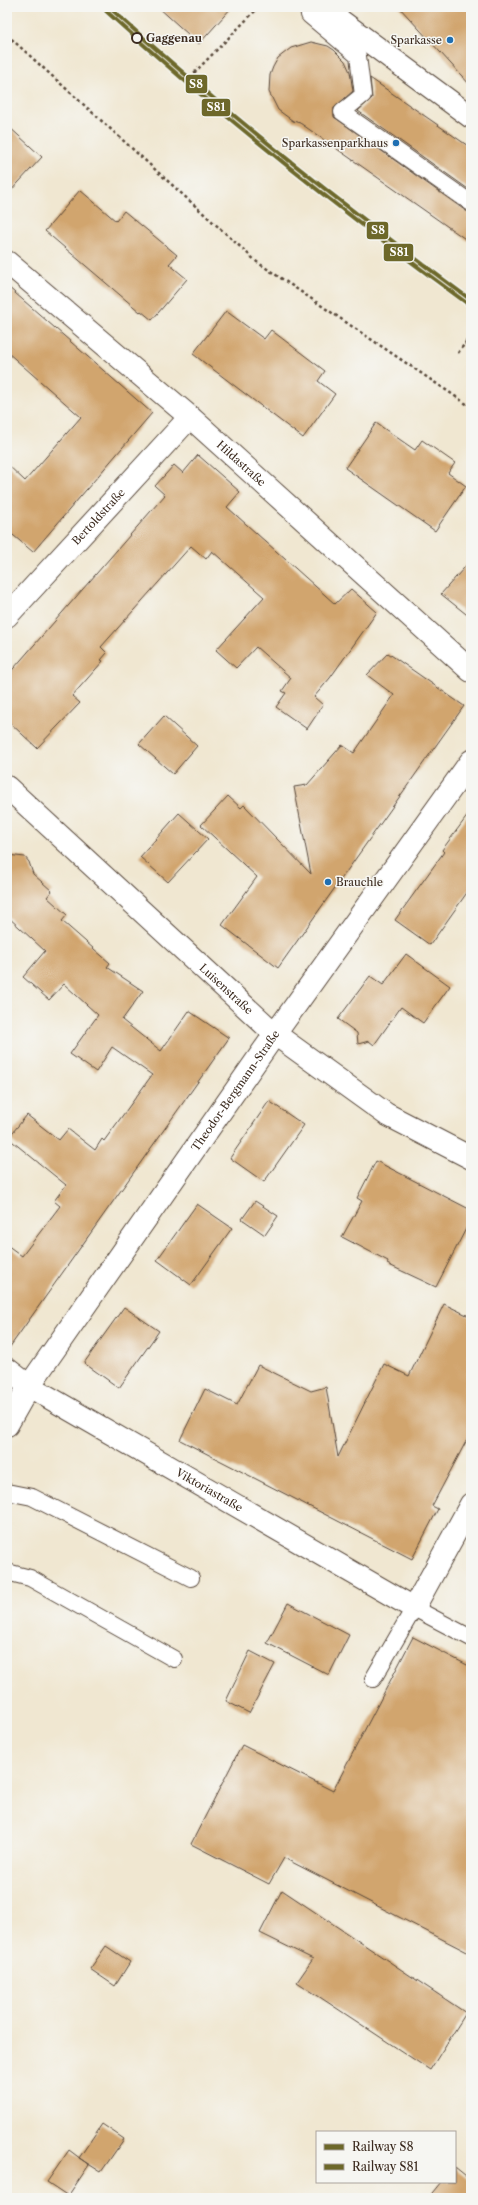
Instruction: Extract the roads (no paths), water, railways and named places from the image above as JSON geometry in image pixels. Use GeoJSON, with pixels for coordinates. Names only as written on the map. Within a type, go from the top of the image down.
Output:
{"type":"FeatureCollection","features":[{"type":"Feature","properties":{"kind":"street"},"geometry":{"type":"LineString","coordinates":[[322,7],[471,117]]}},
{"type":"Feature","properties":{"kind":"street","name":"Hildastraße"},"geometry":{"type":"LineString","coordinates":[[7,262],[190,417],[471,671]]}},
{"type":"Feature","properties":{"kind":"street","name":"Bertoldstraße"},"geometry":{"type":"LineString","coordinates":[[7,616],[190,417]]}},
{"type":"Feature","properties":{"kind":"street","name":"Theodor-Bergmann-Straße"},"geometry":{"type":"LineString","coordinates":[[7,1425],[29,1386],[275,1034],[471,761]]}},
{"type":"Feature","properties":{"kind":"street","name":"Luisenstraße"},"geometry":{"type":"LineString","coordinates":[[9,794],[275,1034],[386,1114],[471,1158]]}},
{"type":"Feature","properties":{"kind":"street","name":"Viktoriastraße"},"geometry":{"type":"LineString","coordinates":[[7,1369],[29,1386],[414,1608]]}},
{"type":"Feature","properties":{"kind":"street"},"geometry":{"type":"LineString","coordinates":[[414,1608],[471,1504]]}},
{"type":"Feature","properties":{"kind":"lane"},"geometry":{"type":"LineString","coordinates":[[308,7],[309,15],[358,56],[363,95],[342,112],[471,203]]}},
{"type":"Feature","properties":{"kind":"lane"},"geometry":{"type":"LineString","coordinates":[[7,1492],[32,1497],[191,1578]]}},
{"type":"Feature","properties":{"kind":"lane"},"geometry":{"type":"LineString","coordinates":[[7,1572],[30,1578],[174,1658]]}},
{"type":"Feature","properties":{"kind":"lane"},"geometry":{"type":"LineString","coordinates":[[373,1679],[414,1608],[471,1638]]}},
{"type":"Feature","properties":{"kind":"rail line","name":"S8"},"geometry":{"type":"LineString","coordinates":[[109,7],[241,122],[332,195],[471,300]]}},
{"type":"Feature","properties":{"kind":"rail line","name":"S81"},"geometry":{"type":"LineString","coordinates":[[106,11],[193,88],[328,199],[468,304]]}},
{"type":"Feature","properties":{"kind":"place","name":"Gaggenau"},"geometry":{"type":"Point","coordinates":[137,38]}},
{"type":"Feature","properties":{"kind":"place","name":"Sparkasse"},"geometry":{"type":"Point","coordinates":[450,40]}},
{"type":"Feature","properties":{"kind":"place","name":"Sparkassenparkhaus"},"geometry":{"type":"Point","coordinates":[396,143]}},
{"type":"Feature","properties":{"kind":"place","name":"Brauchle"},"geometry":{"type":"Point","coordinates":[328,882]}}]}
